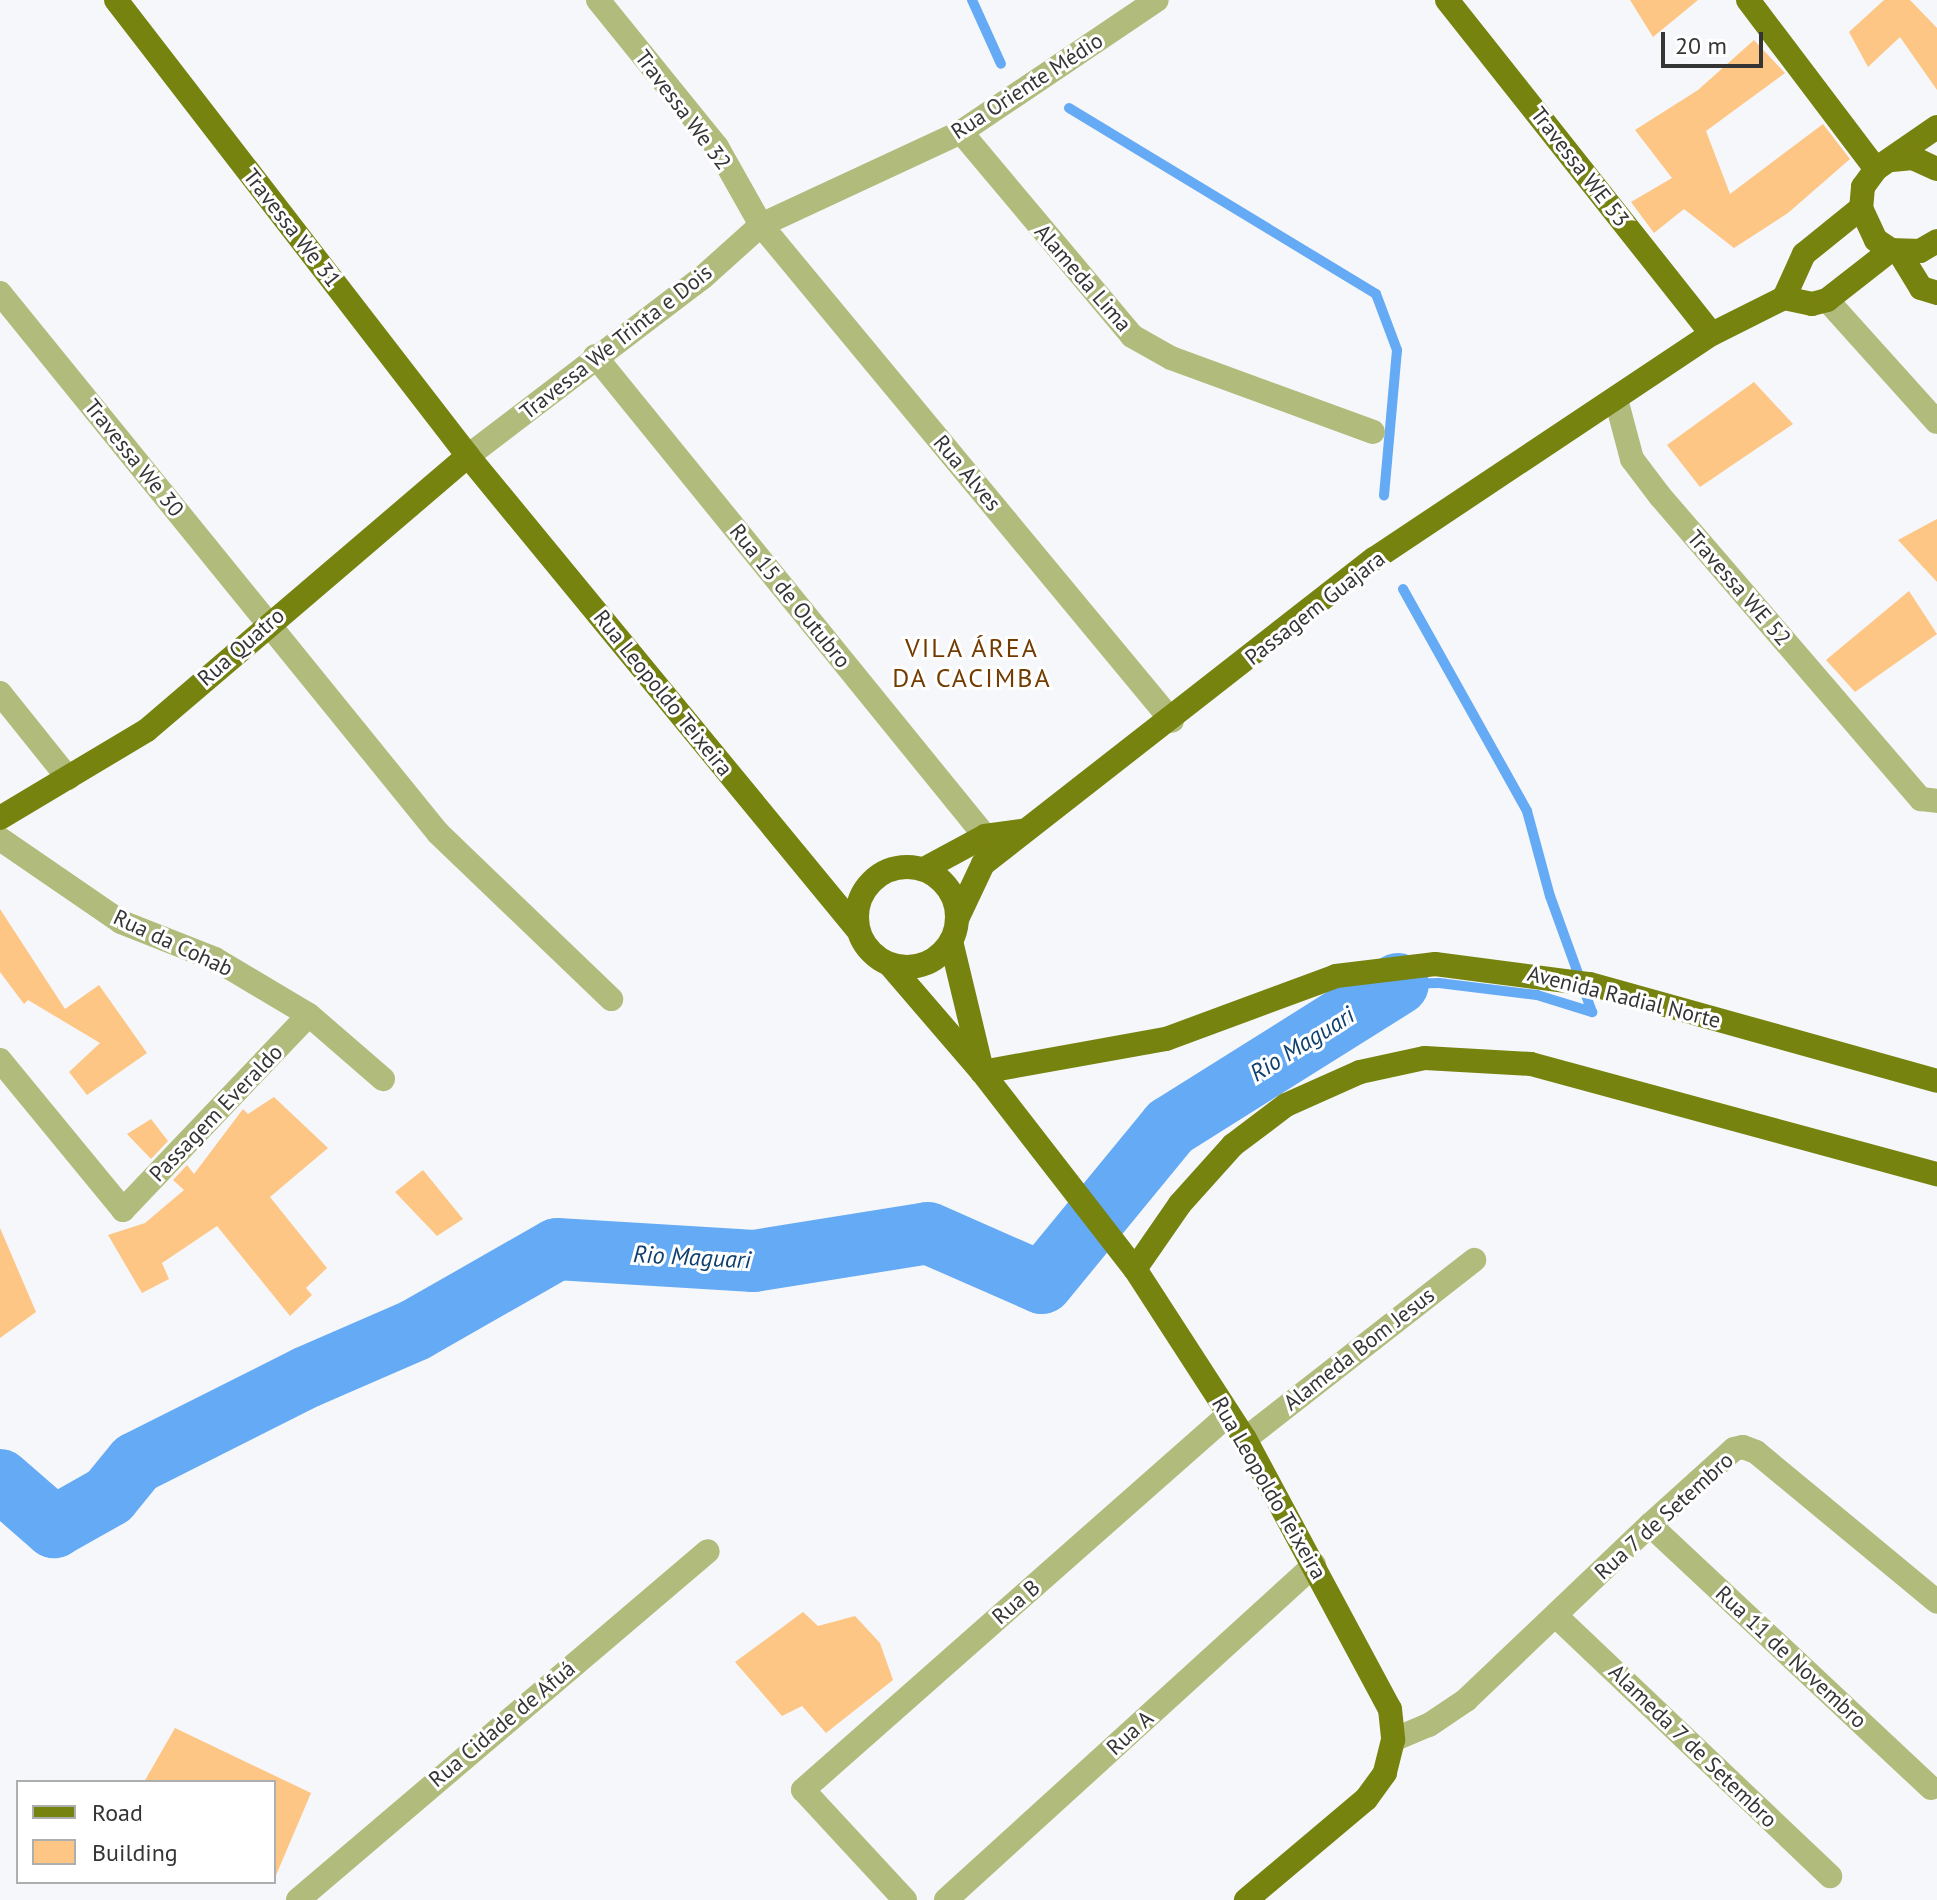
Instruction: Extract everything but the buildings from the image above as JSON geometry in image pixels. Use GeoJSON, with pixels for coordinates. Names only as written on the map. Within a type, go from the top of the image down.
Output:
{"type":"FeatureCollection","features":[{"type":"Feature","properties":{"kind":"main road","name":"Travessa We 31"},"geometry":{"type":"LineString","coordinates":[[116,0],[468,456]]}},
{"type":"Feature","properties":{"kind":"main road","name":"Travessa WE 53"},"geometry":{"type":"LineString","coordinates":[[1447,0],[1712,334]]}},
{"type":"Feature","properties":{"kind":"main road"},"geometry":{"type":"LineString","coordinates":[[1748,0],[1884,164]]}},
{"type":"Feature","properties":{"kind":"main road"},"geometry":{"type":"LineString","coordinates":[[1937,127],[1884,164],[1863,187],[1861,208],[1871,233],[1895,251],[1921,288],[1937,293]]}},
{"type":"Feature","properties":{"kind":"main road"},"geometry":{"type":"LineString","coordinates":[[1884,164],[1913,158],[1937,169]]}},
{"type":"Feature","properties":{"kind":"main road"},"geometry":{"type":"LineString","coordinates":[[1861,208],[1804,254],[1784,298],[1812,304],[1827,300],[1895,251],[1920,251],[1937,241]]}},
{"type":"Feature","properties":{"kind":"main road","name":"Passagem Guajara"},"geometry":{"type":"LineString","coordinates":[[954,930],[983,864],[1022,831],[1172,721],[1374,559],[1712,334],[1784,298]]}},
{"type":"Feature","properties":{"kind":"main road","name":"Rua Quatro"},"geometry":{"type":"LineString","coordinates":[[0,818],[147,730],[468,456]]}},
{"type":"Feature","properties":{"kind":"main road","name":"Rua Leopoldo Teixeira"},"geometry":{"type":"LineString","coordinates":[[468,456],[857,929]]}},
{"type":"Feature","properties":{"kind":"main road","name":"Passagem Guajara"},"geometry":{"type":"LineString","coordinates":[[924,869],[985,836],[1022,831]]}},
{"type":"Feature","properties":{"kind":"main road"},"geometry":{"type":"LineString","coordinates":[[908,866],[924,869],[949,889],[954,930],[932,961],[919,967],[890,965],[875,957],[857,929],[859,899],[878,875],[908,866]]}},
{"type":"Feature","properties":{"kind":"main road","name":"Rua Leopoldo Teixeira"},"geometry":{"type":"LineString","coordinates":[[954,930],[982,1072]]}},
{"type":"Feature","properties":{"kind":"main road","name":"Avenida Radial Norte"},"geometry":{"type":"LineString","coordinates":[[982,1072],[1166,1039],[1336,976],[1435,964],[1521,971],[1590,984],[1937,1081]]}},
{"type":"Feature","properties":{"kind":"main road","name":"Rua Leopoldo Teixeira"},"geometry":{"type":"LineString","coordinates":[[890,965],[982,1072],[1115,1248],[1135,1269],[1245,1439],[1379,1682],[1390,1709],[1393,1740],[1385,1773],[1366,1799],[1246,1900]]}},
{"type":"Feature","properties":{"kind":"main road"},"geometry":{"type":"LineString","coordinates":[[1135,1269],[1180,1204],[1233,1145],[1286,1105],[1360,1072],[1425,1058],[1531,1064],[1937,1174]]}},
{"type":"Feature","properties":{"kind":"street","name":"Travessa We 32"},"geometry":{"type":"LineString","coordinates":[[598,0],[717,147],[761,225]]}},
{"type":"Feature","properties":{"kind":"street","name":"Rua Oriente Médio"},"geometry":{"type":"LineString","coordinates":[[761,225],[961,132],[1157,0]]}},
{"type":"Feature","properties":{"kind":"street","name":"Alameda Lima"},"geometry":{"type":"LineString","coordinates":[[961,132],[1132,336],[1171,358],[1373,432]]}},
{"type":"Feature","properties":{"kind":"street","name":"Travessa We Trinta e Dois"},"geometry":{"type":"LineString","coordinates":[[468,456],[595,356],[702,278],[761,225]]}},
{"type":"Feature","properties":{"kind":"street","name":"Rua Alves"},"geometry":{"type":"LineString","coordinates":[[761,225],[1172,721]]}},
{"type":"Feature","properties":{"kind":"street","name":"Travessa We 30"},"geometry":{"type":"LineString","coordinates":[[0,293],[438,833],[611,999]]}},
{"type":"Feature","properties":{"kind":"street"},"geometry":{"type":"LineString","coordinates":[[1827,300],[1937,422]]}},
{"type":"Feature","properties":{"kind":"street","name":"Rua 15 de Outubro"},"geometry":{"type":"LineString","coordinates":[[595,356],[985,836]]}},
{"type":"Feature","properties":{"kind":"street","name":"Travessa WE 52"},"geometry":{"type":"LineString","coordinates":[[1616,399],[1632,459],[1921,799],[1937,801]]}},
{"type":"Feature","properties":{"kind":"street"},"geometry":{"type":"LineString","coordinates":[[0,693],[68,778]]}},
{"type":"Feature","properties":{"kind":"street","name":"Rua da Cohab"},"geometry":{"type":"LineString","coordinates":[[0,839],[121,922],[215,959],[309,1015],[383,1079]]}},
{"type":"Feature","properties":{"kind":"street","name":"Passagem Everaldo"},"geometry":{"type":"LineString","coordinates":[[0,1060],[123,1210],[309,1015]]}},
{"type":"Feature","properties":{"kind":"street","name":"Alameda Bom Jesus"},"geometry":{"type":"LineString","coordinates":[[1245,1439],[1474,1260]]}},
{"type":"Feature","properties":{"kind":"street","name":"Rua B"},"geometry":{"type":"LineString","coordinates":[[905,1900],[803,1790],[1229,1414]]}},
{"type":"Feature","properties":{"kind":"street","name":"Rua 7 de Setembro"},"geometry":{"type":"LineString","coordinates":[[1393,1740],[1429,1725],[1466,1700],[1734,1449],[1743,1447],[1937,1602]]}},
{"type":"Feature","properties":{"kind":"street","name":"Rua 11 de Novembro"},"geometry":{"type":"LineString","coordinates":[[1650,1525],[1931,1788]]}},
{"type":"Feature","properties":{"kind":"street","name":"Rua Cidade de Afuá"},"geometry":{"type":"LineString","coordinates":[[298,1900],[708,1551]]}},
{"type":"Feature","properties":{"kind":"street","name":"Rua A"},"geometry":{"type":"LineString","coordinates":[[946,1900],[1314,1565]]}},
{"type":"Feature","properties":{"kind":"street","name":"Alameda 7 de Setembro"},"geometry":{"type":"LineString","coordinates":[[1556,1616],[1830,1876]]}},
{"type":"Feature","properties":{"kind":"waterway"},"geometry":{"type":"LineString","coordinates":[[972,0],[1001,64]]}},
{"type":"Feature","properties":{"kind":"waterway"},"geometry":{"type":"LineString","coordinates":[[1069,108],[1376,294],[1397,350],[1384,495]]}},
{"type":"Feature","properties":{"kind":"waterway"},"geometry":{"type":"LineString","coordinates":[[1403,589],[1527,811],[1550,896],[1592,1012]]}},
{"type":"Feature","properties":{"kind":"waterway"},"geometry":{"type":"LineString","coordinates":[[1398,984],[1439,983],[1537,995],[1592,1012]]}},
{"type":"Feature","properties":{"kind":"waterway","name":"Rio Maguari"},"geometry":{"type":"LineString","coordinates":[[0,1480],[54,1527],[109,1496],[136,1463],[307,1377],[415,1330],[557,1249],[754,1261],[928,1233],[1042,1283],[1170,1127],[1398,984]]}},
{"type":"Feature","properties":{"kind":"district","name":"VILA ÁREA DA CACIMBA"},"geometry":{"type":"Point","coordinates":[972,663]}}]}
